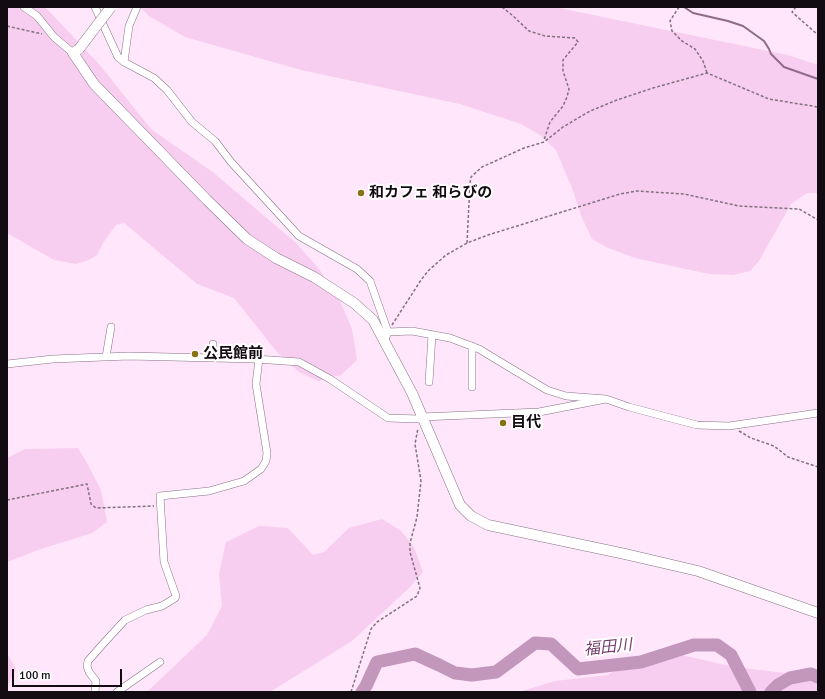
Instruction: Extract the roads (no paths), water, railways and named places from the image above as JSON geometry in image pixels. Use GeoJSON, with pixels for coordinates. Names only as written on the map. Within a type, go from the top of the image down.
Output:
{"type":"FeatureCollection","features":[{"type":"Feature","properties":{"kind":"street"},"geometry":{"type":"LineString","coordinates":[[24,7],[37,16],[54,37],[76,51],[94,84],[247,239],[276,258],[314,277],[354,303],[373,320],[412,393],[421,418],[460,505],[472,516],[488,525],[698,571],[818,613]]}},
{"type":"Feature","properties":{"kind":"street"},"geometry":{"type":"LineString","coordinates":[[95,7],[118,57],[124,62],[154,78],[167,90],[192,122],[215,141],[230,162],[299,236],[357,269],[370,282],[388,332],[384,342]]}},
{"type":"Feature","properties":{"kind":"street"},"geometry":{"type":"LineString","coordinates":[[76,51],[111,7]]}},
{"type":"Feature","properties":{"kind":"street"},"geometry":{"type":"LineString","coordinates":[[124,62],[129,26],[137,7]]}},
{"type":"Feature","properties":{"kind":"street"},"geometry":{"type":"LineString","coordinates":[[106,357],[111,327]]}},
{"type":"Feature","properties":{"kind":"street"},"geometry":{"type":"LineString","coordinates":[[388,332],[412,331],[450,338],[479,349],[547,390],[566,396],[606,399],[697,425],[729,426],[818,413]]}},
{"type":"Feature","properties":{"kind":"street"},"geometry":{"type":"LineString","coordinates":[[428,382],[432,334]]}},
{"type":"Feature","properties":{"kind":"street"},"geometry":{"type":"LineString","coordinates":[[212,358],[213,344]]}},
{"type":"Feature","properties":{"kind":"street"},"geometry":{"type":"LineString","coordinates":[[472,346],[472,387]]}},
{"type":"Feature","properties":{"kind":"street"},"geometry":{"type":"LineString","coordinates":[[7,364],[53,359],[106,357],[259,359],[299,362],[330,379],[388,418],[421,418],[539,412],[606,399]]}},
{"type":"Feature","properties":{"kind":"street"},"geometry":{"type":"LineString","coordinates":[[95,692],[96,681],[89,672],[87,666],[88,661],[125,620],[146,610],[162,606],[176,596],[164,562],[160,496],[209,491],[244,481],[261,469],[266,461],[267,453],[256,384],[259,359]]}},
{"type":"Feature","properties":{"kind":"street"},"geometry":{"type":"LineString","coordinates":[[117,692],[160,662]]}},
{"type":"Feature","properties":{"kind":"waterway"},"geometry":{"type":"LineString","coordinates":[[684,7],[693,13],[743,26],[764,41],[771,54],[784,67],[818,79]]}},
{"type":"Feature","properties":{"kind":"waterway","name":"福田川"},"geometry":{"type":"LineString","coordinates":[[362,692],[377,662],[415,654],[455,673],[472,675],[496,672],[535,643],[551,644],[578,669],[641,662],[694,645],[717,645],[731,655],[750,692]]}},
{"type":"Feature","properties":{"kind":"waterway","name":"福田川"},"geometry":{"type":"LineString","coordinates":[[771,692],[778,685],[790,678],[811,674],[818,677]]}},
{"type":"Feature","properties":{"kind":"place","name":"和カフェ 和らびの"},"geometry":{"type":"Point","coordinates":[361,193]}},
{"type":"Feature","properties":{"kind":"place","name":"公民館前"},"geometry":{"type":"Point","coordinates":[195,354]}},
{"type":"Feature","properties":{"kind":"place","name":"目代"},"geometry":{"type":"Point","coordinates":[503,423]}}]}
